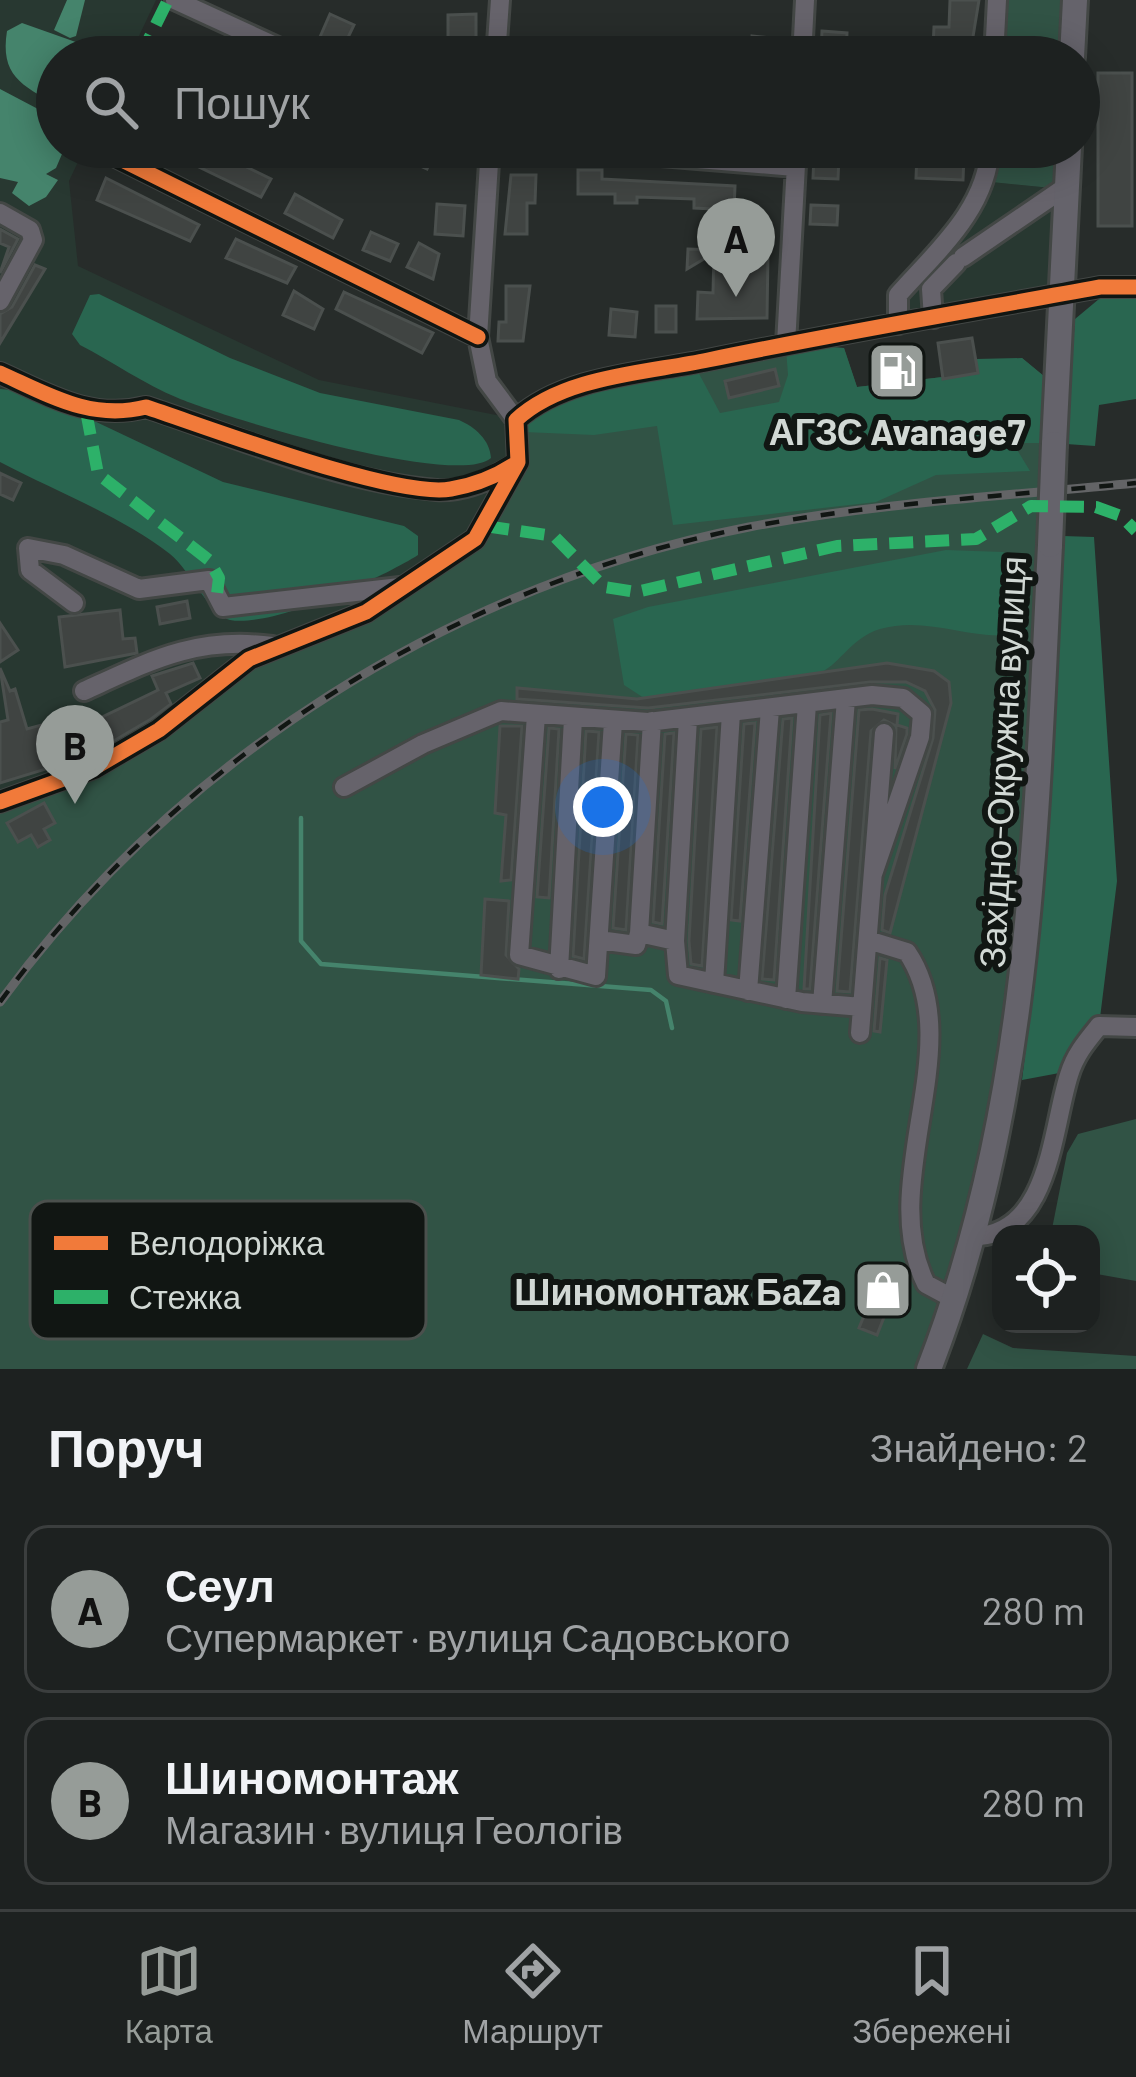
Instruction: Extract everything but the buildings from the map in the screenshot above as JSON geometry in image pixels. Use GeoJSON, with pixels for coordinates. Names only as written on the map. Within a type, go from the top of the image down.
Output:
{"type":"FeatureCollection","features":[{"type":"Feature","properties":{"kind":"main road"},"geometry":{"type":"LineString","coordinates":[[1073,36],[1075,0]]}},
{"type":"Feature","properties":{"kind":"main road","name":"Західно-Окружна вулиця"},"geometry":{"type":"LineString","coordinates":[[929,1369],[976,1236],[1021,1015],[1040,803],[1068,168]]}},
{"type":"Feature","properties":{"kind":"street"},"geometry":{"type":"LineString","coordinates":[[175,0],[253,36]]}},
{"type":"Feature","properties":{"kind":"street"},"geometry":{"type":"LineString","coordinates":[[497,36],[500,0]]}},
{"type":"Feature","properties":{"kind":"street"},"geometry":{"type":"LineString","coordinates":[[803,36],[805,0]]}},
{"type":"Feature","properties":{"kind":"street"},"geometry":{"type":"LineString","coordinates":[[995,36],[997,0]]}},
{"type":"Feature","properties":{"kind":"street"},"geometry":{"type":"LineString","coordinates":[[138,168],[478,338]]}},
{"type":"Feature","properties":{"kind":"street"},"geometry":{"type":"LineString","coordinates":[[0,802],[94,768],[160,730],[224,674],[366,612],[475,539],[518,462],[516,420],[488,381],[478,338],[489,168]]}},
{"type":"Feature","properties":{"kind":"street"},"geometry":{"type":"LineString","coordinates":[[785,344],[795,168]]}},
{"type":"Feature","properties":{"kind":"street"},"geometry":{"type":"LineString","coordinates":[[898,324],[898,295],[973,207],[987,168]]}},
{"type":"Feature","properties":{"kind":"street"},"geometry":{"type":"LineString","coordinates":[[933,318],[931,289],[960,260],[1067,185]]}},
{"type":"Feature","properties":{"kind":"street"},"geometry":{"type":"LineString","coordinates":[[0,213],[30,230],[33,240],[0,301]]}},
{"type":"Feature","properties":{"kind":"street"},"geometry":{"type":"LineString","coordinates":[[516,420],[533,404],[572,389],[785,344],[1063,294],[1136,287]]}},
{"type":"Feature","properties":{"kind":"street"},"geometry":{"type":"LineString","coordinates":[[0,373],[86,410],[123,413],[146,407],[338,469],[436,490],[490,481],[518,462]]}},
{"type":"Feature","properties":{"kind":"street"},"geometry":{"type":"LineString","coordinates":[[74,603],[30,570],[28,548],[64,555],[139,589],[209,580],[223,607],[405,586]]}},
{"type":"Feature","properties":{"kind":"street"},"geometry":{"type":"LineString","coordinates":[[84,691],[161,654],[235,641],[277,647]]}},
{"type":"Feature","properties":{"kind":"street"},"geometry":{"type":"LineString","coordinates":[[344,787],[474,720],[501,711],[652,722],[846,699],[903,698],[922,714],[905,790],[873,874]]}},
{"type":"Feature","properties":{"kind":"street"},"geometry":{"type":"LineString","coordinates":[[822,1004],[846,699]]}},
{"type":"Feature","properties":{"kind":"street"},"geometry":{"type":"LineString","coordinates":[[786,999],[807,704]]}},
{"type":"Feature","properties":{"kind":"street"},"geometry":{"type":"LineString","coordinates":[[748,991],[770,709]]}},
{"type":"Feature","properties":{"kind":"street"},"geometry":{"type":"LineString","coordinates":[[714,983],[731,713]]}},
{"type":"Feature","properties":{"kind":"street"},"geometry":{"type":"LineString","coordinates":[[536,716],[519,955],[596,976],[613,722]]}},
{"type":"Feature","properties":{"kind":"street"},"geometry":{"type":"LineString","coordinates":[[559,969],[573,719]]}},
{"type":"Feature","properties":{"kind":"street"},"geometry":{"type":"LineString","coordinates":[[688,719],[675,941],[678,975],[786,999],[862,1007]]}},
{"type":"Feature","properties":{"kind":"street"},"geometry":{"type":"LineString","coordinates":[[599,940],[636,945],[639,933],[652,722]]}},
{"type":"Feature","properties":{"kind":"street"},"geometry":{"type":"LineString","coordinates":[[860,1033],[884,733]]}},
{"type":"Feature","properties":{"kind":"street"},"geometry":{"type":"LineString","coordinates":[[639,933],[675,941]]}},
{"type":"Feature","properties":{"kind":"street"},"geometry":{"type":"LineString","coordinates":[[868,940],[907,952],[923,988],[928,1038],[909,1207],[911,1239],[926,1285],[954,1299]]}},
{"type":"Feature","properties":{"kind":"street"},"geometry":{"type":"LineString","coordinates":[[976,1236],[1005,1228],[1031,1204],[1080,1050],[1099,1026],[1136,1027]]}},
{"type":"Feature","properties":{"kind":"shaded area"},"geometry":{"type":"Polygon","coordinates":[[[0,0],[156,0],[139,36],[36,36],[36,168],[75,168],[69,181],[78,266],[319,380],[511,418],[513,461],[472,536],[364,607],[92,764],[0,797],[0,0]]]}},
{"type":"Feature","properties":{"kind":"shaded area"},"geometry":{"type":"Polygon","coordinates":[[[67,0],[85,0],[76,36],[54,30],[67,0]]]}},
{"type":"Feature","properties":{"kind":"shaded area"},"geometry":{"type":"Polygon","coordinates":[[[1003,0],[1069,0],[1068,36],[1000,36],[1003,0]]]}},
{"type":"Feature","properties":{"kind":"shaded area"},"geometry":{"type":"Polygon","coordinates":[[[22,23],[59,36],[36,36],[36,92],[10,68],[7,31],[22,23]]]}},
{"type":"Feature","properties":{"kind":"shaded area"},"geometry":{"type":"Polygon","coordinates":[[[0,89],[36,108],[36,168],[56,168],[46,174],[58,180],[46,197],[29,206],[12,193],[18,182],[0,178],[0,89]]]}},
{"type":"Feature","properties":{"kind":"shaded area"},"geometry":{"type":"Polygon","coordinates":[[[992,168],[1062,168],[1061,189],[991,182],[992,168]]]}},
{"type":"Feature","properties":{"kind":"shaded area"},"geometry":{"type":"Polygon","coordinates":[[[991,182],[1061,189],[1057,290],[903,318],[903,297],[991,182]]]}},
{"type":"Feature","properties":{"kind":"shaded area"},"geometry":{"type":"Polygon","coordinates":[[[99,294],[230,358],[320,393],[459,420],[481,435],[491,458],[470,465],[390,457],[289,434],[178,398],[80,345],[72,334],[90,295],[99,294]]]}},
{"type":"Feature","properties":{"kind":"shaded area"},"geometry":{"type":"Polygon","coordinates":[[[1099,299],[1136,299],[1136,399],[1099,405],[1095,446],[1066,444],[1075,319],[1099,299]]]}},
{"type":"Feature","properties":{"kind":"shaded area"},"geometry":{"type":"Polygon","coordinates":[[[844,348],[857,387],[977,373],[1022,358],[1045,377],[1038,668],[1015,1014],[970,1234],[923,1369],[0,1369],[0,807],[55,790],[227,679],[479,543],[534,410],[786,349],[844,348]]]}},
{"type":"Feature","properties":{"kind":"shaded area"},"geometry":{"type":"Polygon","coordinates":[[[844,348],[857,387],[977,373],[976,359],[1022,358],[1045,377],[1041,443],[1013,443],[1030,471],[936,475],[876,502],[673,525],[657,426],[594,435],[524,432],[534,410],[594,388],[696,368],[720,413],[779,402],[788,375],[786,349],[844,348]]]}},
{"type":"Feature","properties":{"kind":"shaded area"},"geometry":{"type":"Polygon","coordinates":[[[0,389],[33,392],[223,482],[404,526],[418,536],[418,555],[354,588],[298,609],[230,620],[215,610],[178,562],[151,540],[0,462],[0,389]]]}},
{"type":"Feature","properties":{"kind":"shaded area"},"geometry":{"type":"Polygon","coordinates":[[[1063,536],[1094,537],[1117,881],[1099,1026],[1070,1071],[1022,1080],[1042,912],[1063,536]]]}},
{"type":"Feature","properties":{"kind":"shaded area"},"geometry":{"type":"Polygon","coordinates":[[[946,550],[1003,552],[1028,566],[1027,631],[992,635],[900,625],[870,633],[828,668],[807,677],[644,698],[624,685],[613,619],[648,607],[946,550]]]}},
{"type":"Feature","properties":{"kind":"shaded area"},"geometry":{"type":"Polygon","coordinates":[[[1136,1119],[1136,1281],[1100,1275],[1100,1225],[1053,1225],[1067,1153],[1078,1134],[1136,1119]]]}},
{"type":"Feature","properties":{"kind":"shaded area"},"geometry":{"type":"Polygon","coordinates":[[[983,1334],[1013,1348],[1136,1356],[1136,1369],[967,1369],[983,1334]]]}},
{"type":"Feature","properties":{"kind":"waterway"},"geometry":{"type":"LineString","coordinates":[[301,818],[301,941],[321,964],[651,990],[666,1001],[672,1028]]}},
{"type":"Feature","properties":{"kind":"railway"},"geometry":{"type":"LineString","coordinates":[[0,1002],[71,914],[151,833],[237,760],[330,695],[429,638],[532,591],[639,554],[749,527],[893,506],[1136,483]]}},
{"type":"Feature","properties":{"kind":"marked path"},"geometry":{"type":"LineString","coordinates":[[150,36],[168,0]]}},
{"type":"Feature","properties":{"kind":"marked path"},"geometry":{"type":"LineString","coordinates":[[86,411],[98,474],[209,560],[219,578],[217,594]]}},
{"type":"Feature","properties":{"kind":"marked path"},"geometry":{"type":"LineString","coordinates":[[485,526],[554,536],[604,587],[636,592],[837,546],[976,539],[1031,506],[1096,507],[1121,516],[1136,531]]}},
{"type":"Feature","properties":{"kind":"cycle path"},"geometry":{"type":"LineString","coordinates":[[138,168],[478,337]]}},
{"type":"Feature","properties":{"kind":"cycle path"},"geometry":{"type":"LineString","coordinates":[[0,802],[94,768],[159,730],[249,659],[366,612],[475,539],[518,462],[516,420],[557,394],[606,378],[855,331],[1100,287],[1136,287]]}},
{"type":"Feature","properties":{"kind":"cycle path"},"geometry":{"type":"LineString","coordinates":[[0,373],[71,404],[107,411],[146,407],[389,483],[451,489],[486,480],[518,462]]}},
{"type":"Feature","properties":{"kind":"place","name":"Сеул"},"geometry":{"type":"Point","coordinates":[736,297]}},
{"type":"Feature","properties":{"kind":"place","name":"АГЗС Avanage7"},"geometry":{"type":"Point","coordinates":[897,371]}},
{"type":"Feature","properties":{"kind":"place","name":"Шиномонтаж"},"geometry":{"type":"Point","coordinates":[75,804]}},
{"type":"Feature","properties":{"kind":"place","name":"Шиномонтаж БаZa"},"geometry":{"type":"Point","coordinates":[883,1290]}}]}
